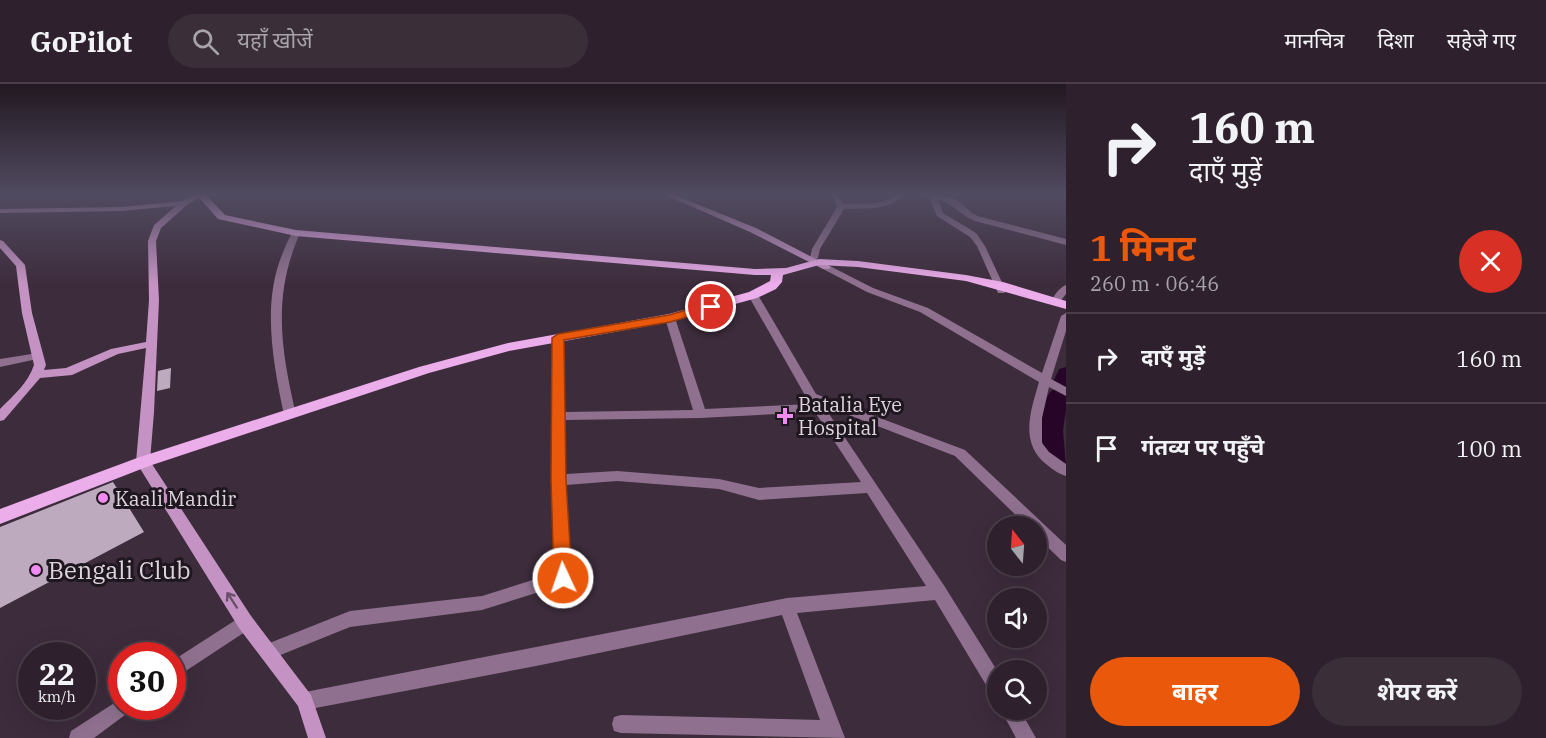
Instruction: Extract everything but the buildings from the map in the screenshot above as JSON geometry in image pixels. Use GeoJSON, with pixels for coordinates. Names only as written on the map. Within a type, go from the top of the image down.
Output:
{"type":"FeatureCollection","features":[{"type":"Feature","properties":{"kind":"main road"},"geometry":{"type":"LineString","coordinates":[[252,224],[296,233],[776,275],[799,276],[820,262],[1000,288],[1060,304]]}},
{"type":"Feature","properties":{"kind":"main road"},"geometry":{"type":"LineString","coordinates":[[0,517],[144,462],[424,370],[508,347],[670,318],[753,295],[772,286],[776,275]]}},
{"type":"Feature","properties":{"kind":"main road"},"geometry":{"type":"LineString","coordinates":[[1000,288],[1066,311]]}},
{"type":"Feature","properties":{"kind":"street"},"geometry":{"type":"LineString","coordinates":[[160,224],[152,241],[152,344],[144,462],[245,622],[305,700],[317,738]]}},
{"type":"Feature","properties":{"kind":"street"},"geometry":{"type":"LineString","coordinates":[[734,224],[820,262],[870,290],[924,310],[1066,392]]}},
{"type":"Feature","properties":{"kind":"street"},"geometry":{"type":"LineString","coordinates":[[820,262],[816,249],[831,224]]}},
{"type":"Feature","properties":{"kind":"street"},"geometry":{"type":"LineString","coordinates":[[956,224],[977,240],[1000,288]]}},
{"type":"Feature","properties":{"kind":"street"},"geometry":{"type":"LineString","coordinates":[[995,224],[1066,242]]}},
{"type":"Feature","properties":{"kind":"street"},"geometry":{"type":"LineString","coordinates":[[290,415],[280,372],[276,315],[279,272],[296,233]]}},
{"type":"Feature","properties":{"kind":"street"},"geometry":{"type":"LineString","coordinates":[[0,243],[20,265],[27,313],[40,365],[37,374],[0,417]]}},
{"type":"Feature","properties":{"kind":"street"},"geometry":{"type":"LineString","coordinates":[[1060,304],[1066,288]]}},
{"type":"Feature","properties":{"kind":"street"},"geometry":{"type":"LineString","coordinates":[[753,295],[815,402],[939,592],[987,671]]}},
{"type":"Feature","properties":{"kind":"street"},"geometry":{"type":"LineString","coordinates":[[1066,316],[1045,380],[1034,433],[1036,443],[1043,454],[1066,471]]}},
{"type":"Feature","properties":{"kind":"street"},"geometry":{"type":"LineString","coordinates":[[670,318],[700,414]]}},
{"type":"Feature","properties":{"kind":"street"},"geometry":{"type":"LineString","coordinates":[[268,652],[350,620],[482,603],[563,578],[559,480],[558,338]]}},
{"type":"Feature","properties":{"kind":"street"},"geometry":{"type":"LineString","coordinates":[[37,374],[68,372],[115,351],[152,344]]}},
{"type":"Feature","properties":{"kind":"street"},"geometry":{"type":"LineString","coordinates":[[0,363],[38,356]]}},
{"type":"Feature","properties":{"kind":"street"},"geometry":{"type":"LineString","coordinates":[[558,416],[700,414],[815,402],[960,453],[1066,555]]}},
{"type":"Feature","properties":{"kind":"street"},"geometry":{"type":"LineString","coordinates":[[559,480],[617,476],[718,484],[759,494],[871,487]]}},
{"type":"Feature","properties":{"kind":"street"},"geometry":{"type":"LineString","coordinates":[[305,700],[536,657],[787,606],[939,592]]}},
{"type":"Feature","properties":{"kind":"street"},"geometry":{"type":"LineString","coordinates":[[621,724],[835,734],[787,606]]}},
{"type":"Feature","properties":{"kind":"street"},"geometry":{"type":"LineString","coordinates":[[186,662],[245,622]]}},
{"type":"Feature","properties":{"kind":"street"},"geometry":{"type":"LineString","coordinates":[[78,738],[108,717]]}},
{"type":"Feature","properties":{"kind":"street"},"geometry":{"type":"LineString","coordinates":[[1016,720],[1027,738]]}},
{"type":"Feature","properties":{"kind":"waterway"},"geometry":{"type":"LineString","coordinates":[[1063,384],[1066,374]]}},
{"type":"Feature","properties":{"kind":"waterway"},"geometry":{"type":"LineString","coordinates":[[1059,395],[1052,421],[1052,438],[1059,452],[1066,458]]}},
{"type":"Feature","properties":{"kind":"place","name":"Batalia Eye Hospital"},"geometry":{"type":"Point","coordinates":[785,416]}},
{"type":"Feature","properties":{"kind":"place","name":"Kaali Mandir"},"geometry":{"type":"Point","coordinates":[103,498]}},
{"type":"Feature","properties":{"kind":"place","name":"Bengali Club"},"geometry":{"type":"Point","coordinates":[36,570]}},
{"type":"Feature","properties":{"kind":"route"},"geometry":{"type":"LineString","coordinates":[[563,578],[559,480],[558,338],[670,318],[711,307]]}}]}
